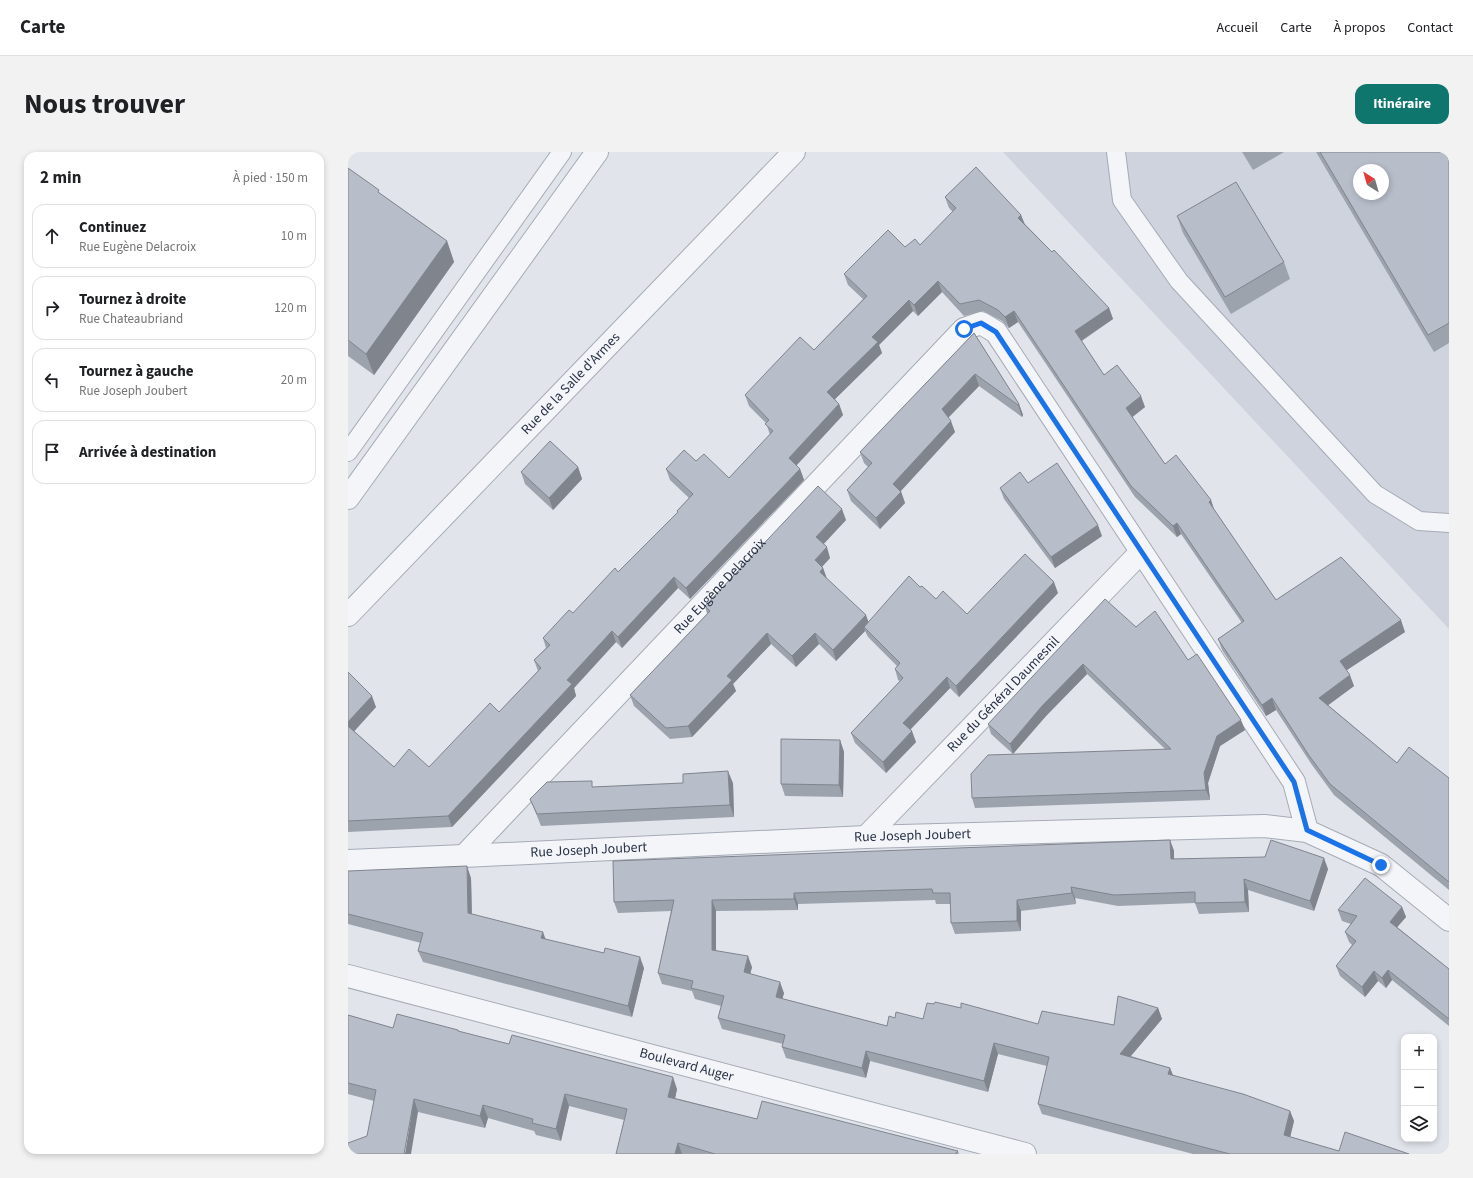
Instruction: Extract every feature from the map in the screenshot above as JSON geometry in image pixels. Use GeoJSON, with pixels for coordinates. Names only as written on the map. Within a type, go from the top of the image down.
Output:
{"type":"FeatureCollection","features":[{"type":"Feature","properties":{"kind":"street"},"geometry":{"type":"LineString","coordinates":[[348,498],[597,152]]}},
{"type":"Feature","properties":{"kind":"street","name":"Rue de la Salle d'Armes"},"geometry":{"type":"LineString","coordinates":[[348,615],[794,152]]}},
{"type":"Feature","properties":{"kind":"street","name":"Rue Eugène Delacroix"},"geometry":{"type":"LineString","coordinates":[[464,856],[964,329],[981,323],[996,332],[1141,552]]}},
{"type":"Feature","properties":{"kind":"street"},"geometry":{"type":"LineString","coordinates":[[1141,552],[1294,782],[1307,830]]}},
{"type":"Feature","properties":{"kind":"street","name":"Rue du Général Daumesnil"},"geometry":{"type":"LineString","coordinates":[[866,837],[1141,552]]}},
{"type":"Feature","properties":{"kind":"street","name":"Rue Joseph Joubert"},"geometry":{"type":"LineString","coordinates":[[348,861],[866,837],[1264,826],[1307,830],[1381,865],[1449,920]]}},
{"type":"Feature","properties":{"kind":"street","name":"Boulevard Auger"},"geometry":{"type":"LineString","coordinates":[[348,976],[1025,1154]]}},
{"type":"Feature","properties":{"kind":"lane"},"geometry":{"type":"LineString","coordinates":[[348,452],[562,152]]}},
{"type":"Feature","properties":{"kind":"lane"},"geometry":{"type":"LineString","coordinates":[[1116,152],[1122,200],[1179,282],[1375,494],[1419,521],[1449,523]]}},
{"type":"Feature","properties":{"kind":"shaded area"},"geometry":{"type":"Polygon","coordinates":[[[1003,152],[1449,152],[1449,629],[1003,152]]]}},
{"type":"Feature","properties":{"kind":"building"},"geometry":{"type":"Polygon","coordinates":[[[1320,152],[1449,152],[1449,323],[1428,335],[1320,152]]]}},
{"type":"Feature","properties":{"kind":"building"},"geometry":{"type":"Polygon","coordinates":[[[976,167],[1021,215],[1018,218],[1052,252],[1054,250],[1109,308],[1075,331],[1104,375],[1117,365],[1141,396],[1126,408],[1165,464],[1176,455],[1211,500],[1209,502],[1276,600],[1341,557],[1401,620],[1340,661],[1350,675],[1319,698],[1397,763],[1409,747],[1449,778],[1449,882],[1330,784],[1308,754],[1272,698],[1262,705],[1218,639],[1244,621],[1177,523],[1173,526],[1131,486],[1014,311],[1005,317],[998,310],[979,300],[960,304],[938,281],[914,305],[909,300],[872,337],[878,342],[827,392],[839,404],[789,458],[800,469],[686,588],[674,577],[618,637],[612,631],[567,680],[572,684],[448,816],[348,821],[348,726],[394,767],[409,749],[429,767],[490,703],[499,712],[541,668],[534,660],[550,645],[543,638],[569,610],[573,613],[615,568],[618,572],[678,512],[677,511],[693,494],[666,469],[684,450],[696,461],[704,454],[729,478],[773,431],[765,424],[769,420],[745,395],[800,337],[814,350],[867,296],[844,274],[888,230],[905,247],[915,239],[920,245],[956,208],[945,197],[976,167]]]}},
{"type":"Feature","properties":{"kind":"building"},"geometry":{"type":"Polygon","coordinates":[[[348,168],[379,190],[378,192],[447,241],[366,354],[348,340],[348,168]]]}},
{"type":"Feature","properties":{"kind":"building"},"geometry":{"type":"Polygon","coordinates":[[[1236,182],[1284,262],[1225,297],[1177,216],[1236,182]]]}},
{"type":"Feature","properties":{"kind":"building"},"geometry":{"type":"Polygon","coordinates":[[[974,333],[1019,404],[1018,405],[975,374],[942,409],[951,421],[893,484],[901,492],[876,518],[847,490],[872,463],[860,452],[974,333]]]}},
{"type":"Feature","properties":{"kind":"building"},"geometry":{"type":"Polygon","coordinates":[[[550,441],[578,467],[549,498],[521,472],[550,441]]]}},
{"type":"Feature","properties":{"kind":"building"},"geometry":{"type":"Polygon","coordinates":[[[1057,463],[1098,525],[1051,557],[1000,488],[1020,472],[1028,483],[1057,463]]]}},
{"type":"Feature","properties":{"kind":"building"},"geometry":{"type":"Polygon","coordinates":[[[818,486],[842,509],[816,537],[827,547],[815,560],[823,568],[820,572],[866,615],[833,650],[815,633],[792,656],[767,633],[727,676],[732,680],[688,726],[666,728],[630,695],[710,611],[705,606],[818,486]]]}},
{"type":"Feature","properties":{"kind":"building"},"geometry":{"type":"Polygon","coordinates":[[[1025,554],[1054,582],[956,686],[947,677],[903,723],[912,731],[883,762],[851,733],[903,678],[895,669],[900,663],[864,627],[909,576],[920,587],[922,586],[936,599],[943,591],[967,614],[1025,554]]]}},
{"type":"Feature","properties":{"kind":"building"},"geometry":{"type":"Polygon","coordinates":[[[1105,599],[1136,627],[1155,611],[1188,660],[1197,654],[1241,720],[1217,736],[1204,773],[1206,790],[972,798],[971,774],[988,755],[1171,749],[1083,664],[1042,706],[1010,744],[988,724],[1105,599]]]}},
{"type":"Feature","properties":{"kind":"building"},"geometry":{"type":"Polygon","coordinates":[[[348,672],[372,696],[348,722],[348,672]]]}},
{"type":"Feature","properties":{"kind":"building"},"geometry":{"type":"Polygon","coordinates":[[[781,739],[840,740],[839,785],[781,784],[781,739]]]}},
{"type":"Feature","properties":{"kind":"building"},"geometry":{"type":"Polygon","coordinates":[[[728,771],[730,805],[537,814],[530,799],[547,782],[592,781],[592,787],[683,783],[683,774],[728,771]]]}},
{"type":"Feature","properties":{"kind":"building"},"geometry":{"type":"Polygon","coordinates":[[[1170,840],[1171,859],[1265,857],[1271,840],[1324,858],[1310,901],[1244,879],[1245,902],[1195,903],[1195,892],[1114,895],[1071,887],[1072,893],[1017,900],[1017,921],[951,923],[950,893],[933,893],[932,889],[794,893],[794,899],[712,900],[712,950],[748,956],[744,972],[780,982],[776,997],[887,1026],[889,1016],[895,1018],[896,1012],[923,1019],[927,1003],[934,1004],[935,1002],[961,1008],[961,1003],[1038,1024],[1042,1011],[1114,1025],[1118,996],[1158,1008],[1120,1054],[1170,1068],[1168,1074],[1243,1094],[1290,1111],[1284,1135],[1339,1151],[1345,1132],[1409,1154],[1230,1154],[1038,1104],[1049,1057],[994,1043],[984,1081],[866,1051],[862,1068],[782,1047],[785,1035],[718,1018],[724,996],[691,988],[693,981],[658,973],[674,900],[614,902],[613,861],[1170,840]]]}},
{"type":"Feature","properties":{"kind":"building"},"geometry":{"type":"Polygon","coordinates":[[[467,866],[468,913],[543,932],[541,938],[604,953],[605,948],[640,957],[628,1006],[418,951],[423,933],[348,914],[348,871],[467,866]]]}},
{"type":"Feature","properties":{"kind":"building"},"geometry":{"type":"Polygon","coordinates":[[[1365,878],[1402,907],[1390,922],[1449,969],[1449,1019],[1388,970],[1382,978],[1374,971],[1362,987],[1336,966],[1356,941],[1345,932],[1357,916],[1338,910],[1365,878]]]}},
{"type":"Feature","properties":{"kind":"building"},"geometry":{"type":"Polygon","coordinates":[[[397,1014],[509,1044],[512,1035],[673,1077],[668,1097],[757,1119],[762,1101],[958,1151],[955,1154],[715,1154],[678,1143],[675,1154],[616,1154],[627,1109],[565,1094],[556,1129],[532,1123],[533,1119],[483,1105],[480,1116],[414,1099],[404,1154],[348,1154],[348,1143],[367,1136],[376,1090],[348,1083],[348,1015],[393,1028],[397,1014]]]}},
{"type":"Feature","properties":{"kind":"route"},"geometry":{"type":"LineString","coordinates":[[964,329],[981,323],[996,332],[1294,782],[1307,830],[1381,865]]}}]}
